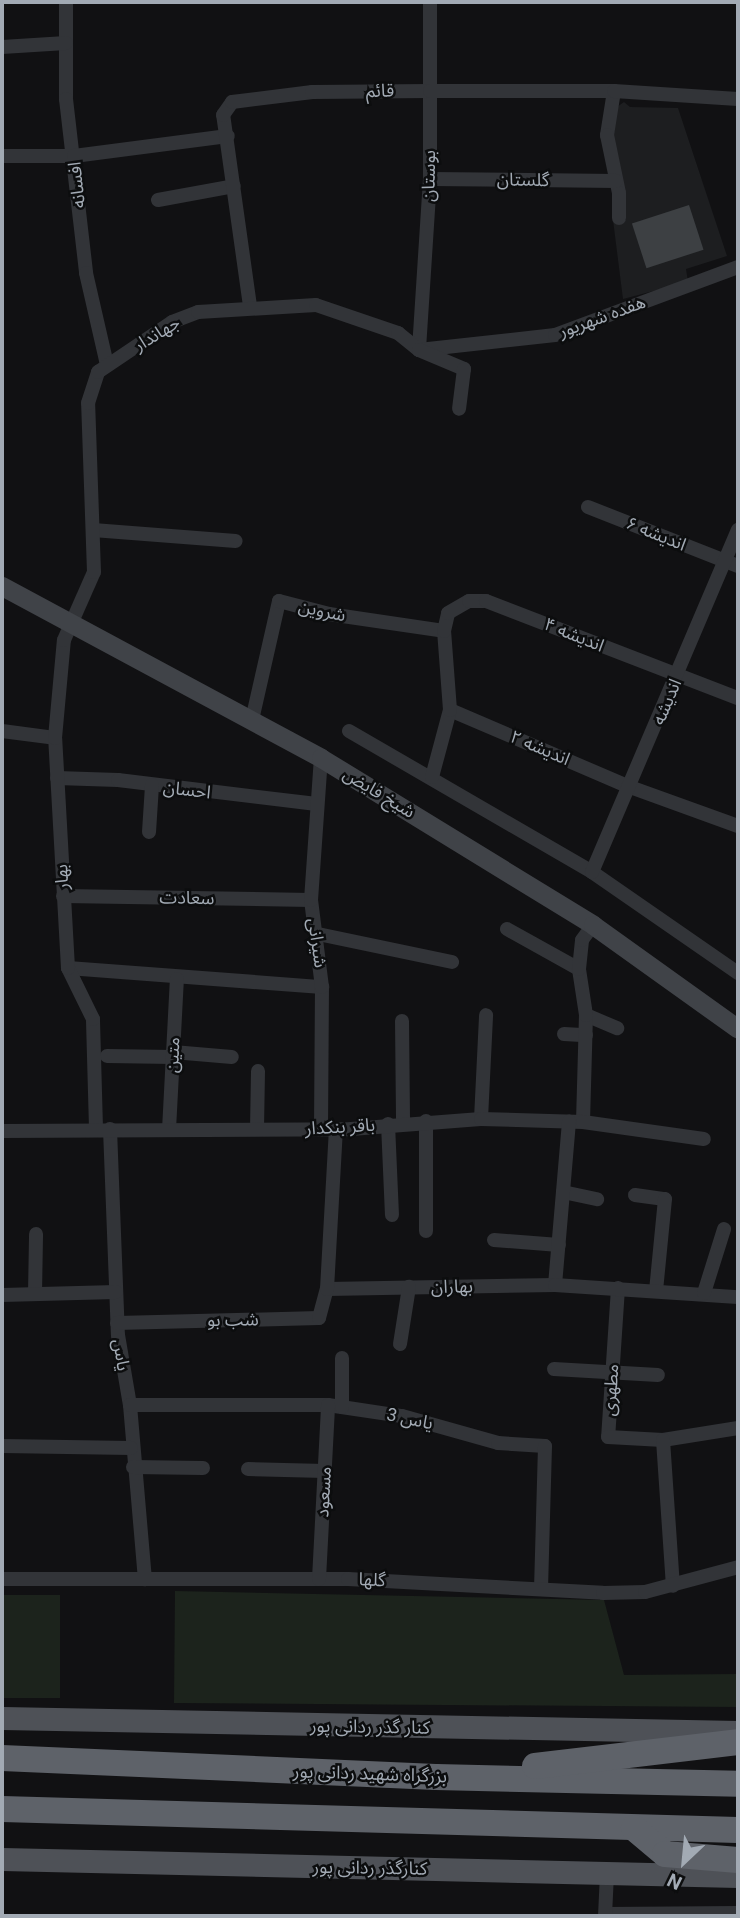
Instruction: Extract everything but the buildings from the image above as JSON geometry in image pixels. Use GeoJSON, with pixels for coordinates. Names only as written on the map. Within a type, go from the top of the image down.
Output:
{"type":"FeatureCollection","features":[{"type":"Feature","properties":{"kind":"highway"},"geometry":{"type":"LineString","coordinates":[[436,1777],[738,1742]]}},
{"type":"Feature","properties":{"kind":"highway","name":"بزرگراه شهید ردانی پور"},"geometry":{"type":"LineString","coordinates":[[2,1758],[436,1777],[738,1784]]}},
{"type":"Feature","properties":{"kind":"highway"},"geometry":{"type":"LineString","coordinates":[[2,1809],[738,1830]]}},
{"type":"Feature","properties":{"kind":"highway"},"geometry":{"type":"LineString","coordinates":[[634,1828],[665,1854],[738,1860]]}},
{"type":"Feature","properties":{"kind":"main road","name":"کنار گذر ردانی پور"},"geometry":{"type":"LineString","coordinates":[[2,1718],[738,1732]]}},
{"type":"Feature","properties":{"kind":"main road","name":"کنارگذر ردانی پور"},"geometry":{"type":"LineString","coordinates":[[2,1859],[738,1876]]}},
{"type":"Feature","properties":{"kind":"street","name":"افسانه"},"geometry":{"type":"LineString","coordinates":[[66,2],[65,99],[74,156],[86,273],[107,365]]}},
{"type":"Feature","properties":{"kind":"street","name":"بوستان"},"geometry":{"type":"LineString","coordinates":[[419,350],[430,179],[430,2]]}},
{"type":"Feature","properties":{"kind":"street"},"geometry":{"type":"LineString","coordinates":[[2,47],[66,43]]}},
{"type":"Feature","properties":{"kind":"street","name":"قائم"},"geometry":{"type":"LineString","coordinates":[[250,306],[228,136],[223,116],[232,102],[252,97],[430,91],[614,91],[738,99]]}},
{"type":"Feature","properties":{"kind":"street"},"geometry":{"type":"LineString","coordinates":[[614,91],[607,135],[616,181],[619,218]]}},
{"type":"Feature","properties":{"kind":"street"},"geometry":{"type":"LineString","coordinates":[[2,156],[74,156],[228,136]]}},
{"type":"Feature","properties":{"kind":"street","name":"گلستان"},"geometry":{"type":"LineString","coordinates":[[430,179],[616,181]]}},
{"type":"Feature","properties":{"kind":"street"},"geometry":{"type":"LineString","coordinates":[[158,200],[234,186]]}},
{"type":"Feature","properties":{"kind":"street","name":"هفده شهریور"},"geometry":{"type":"LineString","coordinates":[[419,350],[555,335],[738,267]]}},
{"type":"Feature","properties":{"kind":"street","name":"جهاندار"},"geometry":{"type":"LineString","coordinates":[[75,623],[94,572],[88,403],[98,372],[172,322],[198,312],[250,306],[316,305],[348,313],[398,333],[419,350],[464,369],[458,409]]}},
{"type":"Feature","properties":{"kind":"street","name":"اندیشه ۶"},"geometry":{"type":"LineString","coordinates":[[588,507],[732,564]]}},
{"type":"Feature","properties":{"kind":"street"},"geometry":{"type":"LineString","coordinates":[[93,530],[236,541]]}},
{"type":"Feature","properties":{"kind":"street","name":"اندیشه"},"geometry":{"type":"LineString","coordinates":[[592,872],[678,676],[732,564],[738,530]]}},
{"type":"Feature","properties":{"kind":"street","name":"شیخ فایض"},"geometry":{"type":"LineString","coordinates":[[2,586],[321,758],[593,925],[738,1029]]}},
{"type":"Feature","properties":{"kind":"street","name":"شروین"},"geometry":{"type":"LineString","coordinates":[[252,720],[279,601],[329,614],[444,631]]}},
{"type":"Feature","properties":{"kind":"street","name":"اندیشه ۴"},"geometry":{"type":"LineString","coordinates":[[444,631],[448,613],[469,601],[486,601],[738,698]]}},
{"type":"Feature","properties":{"kind":"street","name":"بهار"},"geometry":{"type":"LineString","coordinates":[[75,623],[64,639],[55,738],[63,896],[68,968],[93,1019],[103,1128]]}},
{"type":"Feature","properties":{"kind":"street"},"geometry":{"type":"LineString","coordinates":[[432,777],[450,710],[444,631]]}},
{"type":"Feature","properties":{"kind":"street","name":"اندیشه ۲"},"geometry":{"type":"LineString","coordinates":[[450,710],[630,787],[738,826]]}},
{"type":"Feature","properties":{"kind":"street"},"geometry":{"type":"LineString","coordinates":[[2,731],[55,738]]}},
{"type":"Feature","properties":{"kind":"street"},"geometry":{"type":"LineString","coordinates":[[349,731],[432,777],[516,831],[592,872],[738,973]]}},
{"type":"Feature","properties":{"kind":"street","name":"شیرانی"},"geometry":{"type":"LineString","coordinates":[[321,758],[311,900],[318,934],[323,987],[328,1129]]}},
{"type":"Feature","properties":{"kind":"street","name":"احسان"},"geometry":{"type":"LineString","coordinates":[[57,778],[152,785],[317,804]]}},
{"type":"Feature","properties":{"kind":"street"},"geometry":{"type":"LineString","coordinates":[[149,832],[152,785]]}},
{"type":"Feature","properties":{"kind":"street","name":"سعادت"},"geometry":{"type":"LineString","coordinates":[[63,896],[311,900]]}},
{"type":"Feature","properties":{"kind":"street"},"geometry":{"type":"LineString","coordinates":[[555,1285],[563,1192],[576,1122],[586,1035],[586,1015],[579,969],[582,940],[593,925]]}},
{"type":"Feature","properties":{"kind":"street"},"geometry":{"type":"LineString","coordinates":[[506,929],[579,969]]}},
{"type":"Feature","properties":{"kind":"street"},"geometry":{"type":"LineString","coordinates":[[318,934],[452,962]]}},
{"type":"Feature","properties":{"kind":"street"},"geometry":{"type":"LineString","coordinates":[[68,968],[177,979],[323,987]]}},
{"type":"Feature","properties":{"kind":"street","name":"متین"},"geometry":{"type":"LineString","coordinates":[[169,1130],[177,979]]}},
{"type":"Feature","properties":{"kind":"street"},"geometry":{"type":"LineString","coordinates":[[481,1119],[486,1015]]}},
{"type":"Feature","properties":{"kind":"street"},"geometry":{"type":"LineString","coordinates":[[586,1015],[617,1028]]}},
{"type":"Feature","properties":{"kind":"street"},"geometry":{"type":"LineString","coordinates":[[392,1215],[402,1021]]}},
{"type":"Feature","properties":{"kind":"street"},"geometry":{"type":"LineString","coordinates":[[564,1034],[586,1035]]}},
{"type":"Feature","properties":{"kind":"street"},"geometry":{"type":"LineString","coordinates":[[107,1056],[173,1054],[232,1057]]}},
{"type":"Feature","properties":{"kind":"street"},"geometry":{"type":"LineString","coordinates":[[257,1129],[258,1071]]}},
{"type":"Feature","properties":{"kind":"street","name":"باقر بنکدار"},"geometry":{"type":"LineString","coordinates":[[2,1131],[103,1128],[328,1129],[481,1119],[576,1122],[704,1139]]}},
{"type":"Feature","properties":{"kind":"street"},"geometry":{"type":"LineString","coordinates":[[426,1121],[426,1231]]}},
{"type":"Feature","properties":{"kind":"street","name":"یاس"},"geometry":{"type":"LineString","coordinates":[[103,1128],[117,1323],[130,1405],[131,1448],[145,1579]]}},
{"type":"Feature","properties":{"kind":"street"},"geometry":{"type":"LineString","coordinates":[[327,1289],[328,1129]]}},
{"type":"Feature","properties":{"kind":"street"},"geometry":{"type":"LineString","coordinates":[[563,1192],[597,1199]]}},
{"type":"Feature","properties":{"kind":"street"},"geometry":{"type":"LineString","coordinates":[[635,1195],[665,1199],[656,1290]]}},
{"type":"Feature","properties":{"kind":"street"},"geometry":{"type":"LineString","coordinates":[[704,1293],[724,1230]]}},
{"type":"Feature","properties":{"kind":"street"},"geometry":{"type":"LineString","coordinates":[[34,1294],[36,1234]]}},
{"type":"Feature","properties":{"kind":"street"},"geometry":{"type":"LineString","coordinates":[[494,1240],[559,1245]]}},
{"type":"Feature","properties":{"kind":"street","name":"بهاران"},"geometry":{"type":"LineString","coordinates":[[327,1289],[555,1285],[738,1297]]}},
{"type":"Feature","properties":{"kind":"street"},"geometry":{"type":"LineString","coordinates":[[400,1344],[409,1287]]}},
{"type":"Feature","properties":{"kind":"street","name":"مطهری"},"geometry":{"type":"LineString","coordinates":[[618,1288],[608,1437],[663,1440]]}},
{"type":"Feature","properties":{"kind":"street","name":"شب بو"},"geometry":{"type":"LineString","coordinates":[[117,1323],[318,1318],[327,1289]]}},
{"type":"Feature","properties":{"kind":"street"},"geometry":{"type":"LineString","coordinates":[[2,1295],[116,1292]]}},
{"type":"Feature","properties":{"kind":"street","name":"مسعود"},"geometry":{"type":"LineString","coordinates":[[319,1579],[325,1471],[342,1358]]}},
{"type":"Feature","properties":{"kind":"street"},"geometry":{"type":"LineString","coordinates":[[554,1369],[658,1375]]}},
{"type":"Feature","properties":{"kind":"street","name":"یاس 3"},"geometry":{"type":"LineString","coordinates":[[130,1405],[335,1406],[402,1416],[498,1443],[545,1446],[541,1588]]}},
{"type":"Feature","properties":{"kind":"street"},"geometry":{"type":"LineString","coordinates":[[673,1586],[663,1440],[738,1428]]}},
{"type":"Feature","properties":{"kind":"street"},"geometry":{"type":"LineString","coordinates":[[2,1446],[131,1448]]}},
{"type":"Feature","properties":{"kind":"street"},"geometry":{"type":"LineString","coordinates":[[133,1466],[203,1468]]}},
{"type":"Feature","properties":{"kind":"street"},"geometry":{"type":"LineString","coordinates":[[248,1469],[325,1471]]}},
{"type":"Feature","properties":{"kind":"street","name":"گلها"},"geometry":{"type":"LineString","coordinates":[[2,1579],[319,1579],[541,1588],[603,1594],[673,1586],[738,1567]]}},
{"type":"Feature","properties":{"kind":"street"},"geometry":{"type":"LineString","coordinates":[[607,1873],[606,1915],[738,1913]]}},
{"type":"Feature","properties":{"kind":"shaded area"},"geometry":{"type":"Polygon","coordinates":[[[624,102],[630,107],[678,108],[727,256],[686,269],[688,282],[623,299],[613,220],[626,220],[612,149],[617,107],[624,102]]]}},
{"type":"Feature","properties":{"kind":"shaded area"},"geometry":{"type":"Polygon","coordinates":[[[175,1591],[604,1600],[624,1675],[738,1674],[738,1707],[174,1703],[175,1591]]]}},
{"type":"Feature","properties":{"kind":"shaded area"},"geometry":{"type":"Polygon","coordinates":[[[2,1595],[60,1595],[60,1698],[2,1698],[2,1595]]]}}]}
